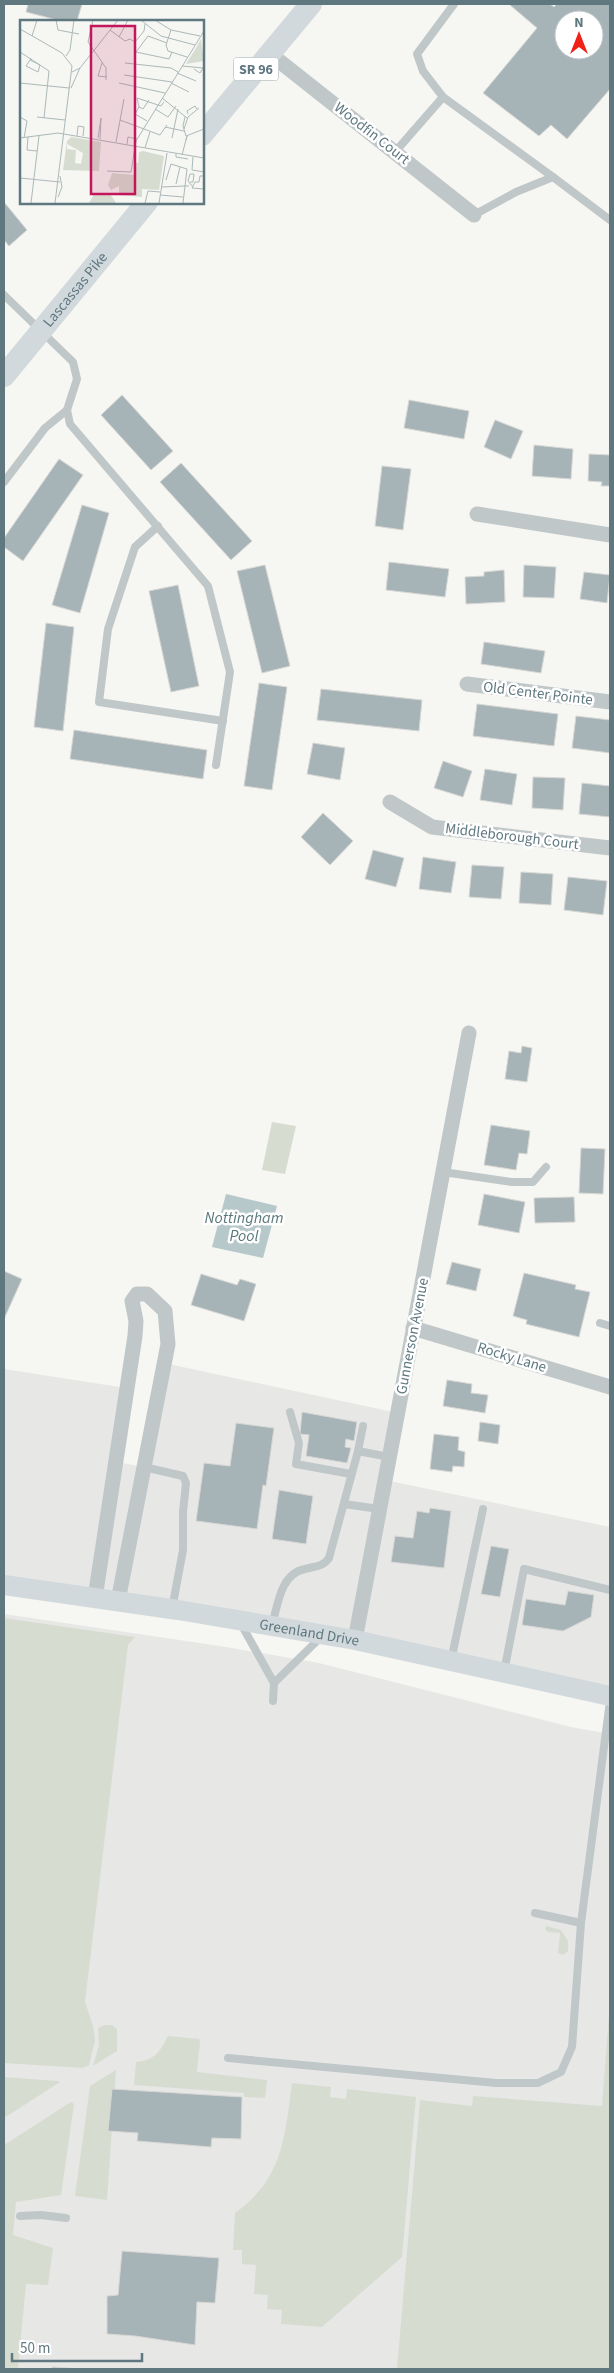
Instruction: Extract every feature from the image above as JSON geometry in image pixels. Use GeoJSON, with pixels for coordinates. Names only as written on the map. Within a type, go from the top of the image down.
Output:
{"type":"FeatureCollection","features":[{"type":"Feature","properties":{"kind":"main road","name":"SR 96"},"geometry":{"type":"LineString","coordinates":[[204,133],[311,4]]}},
{"type":"Feature","properties":{"kind":"main road","name":"Lascassas Pike"},"geometry":{"type":"LineString","coordinates":[[4,376],[145,204]]}},
{"type":"Feature","properties":{"kind":"street","name":"Woodfin Court"},"geometry":{"type":"LineString","coordinates":[[270,53],[474,215]]}},
{"type":"Feature","properties":{"kind":"street"},"geometry":{"type":"LineString","coordinates":[[477,514],[610,535]]}},
{"type":"Feature","properties":{"kind":"street","name":"Old Center Pointe"},"geometry":{"type":"LineString","coordinates":[[466,684],[610,702]]}},
{"type":"Feature","properties":{"kind":"street","name":"Middleborough Court"},"geometry":{"type":"LineString","coordinates":[[390,802],[432,827],[610,848]]}},
{"type":"Feature","properties":{"kind":"street","name":"Gunnerson Avenue"},"geometry":{"type":"LineString","coordinates":[[355,1640],[469,1033]]}},
{"type":"Feature","properties":{"kind":"street"},"geometry":{"type":"LineString","coordinates":[[95,1598],[135,1336],[136,1321],[132,1300],[137,1294],[148,1294],[165,1311],[168,1344],[118,1601]]}},
{"type":"Feature","properties":{"kind":"street","name":"Rocky Lane"},"geometry":{"type":"LineString","coordinates":[[413,1328],[610,1387]]}},
{"type":"Feature","properties":{"kind":"street","name":"Greenland Drive"},"geometry":{"type":"LineString","coordinates":[[4,1585],[172,1609],[325,1634],[610,1696]]}},
{"type":"Feature","properties":{"kind":"lane"},"geometry":{"type":"LineString","coordinates":[[454,4],[417,54],[423,70],[442,97],[610,220]]}},
{"type":"Feature","properties":{"kind":"lane"},"geometry":{"type":"LineString","coordinates":[[395,152],[442,97]]}},
{"type":"Feature","properties":{"kind":"lane"},"geometry":{"type":"LineString","coordinates":[[474,215],[516,192],[553,177]]}},
{"type":"Feature","properties":{"kind":"lane"},"geometry":{"type":"LineString","coordinates":[[4,295],[73,362],[77,379],[67,410],[70,424],[208,586],[230,672],[216,765]]}},
{"type":"Feature","properties":{"kind":"lane"},"geometry":{"type":"LineString","coordinates":[[4,482],[45,428],[67,410]]}},
{"type":"Feature","properties":{"kind":"lane"},"geometry":{"type":"LineString","coordinates":[[158,526],[134,547],[108,629],[99,702],[223,720]]}},
{"type":"Feature","properties":{"kind":"lane"},"geometry":{"type":"LineString","coordinates":[[443,1172],[512,1182],[533,1182],[546,1167]]}},
{"type":"Feature","properties":{"kind":"lane"},"geometry":{"type":"LineString","coordinates":[[600,1322],[610,1326]]}},
{"type":"Feature","properties":{"kind":"lane"},"geometry":{"type":"LineString","coordinates":[[290,1412],[299,1444],[296,1464],[351,1474]]}},
{"type":"Feature","properties":{"kind":"lane"},"geometry":{"type":"LineString","coordinates":[[272,1625],[284,1585],[293,1573],[326,1563],[334,1544],[363,1426]]}},
{"type":"Feature","properties":{"kind":"lane"},"geometry":{"type":"LineString","coordinates":[[358,1451],[389,1457]]}},
{"type":"Feature","properties":{"kind":"lane"},"geometry":{"type":"LineString","coordinates":[[144,1467],[183,1476],[186,1483],[182,1550],[172,1609]]}},
{"type":"Feature","properties":{"kind":"lane"},"geometry":{"type":"LineString","coordinates":[[344,1504],[379,1509]]}},
{"type":"Feature","properties":{"kind":"lane"},"geometry":{"type":"LineString","coordinates":[[451,1661],[483,1509]]}},
{"type":"Feature","properties":{"kind":"lane"},"geometry":{"type":"LineString","coordinates":[[504,1672],[524,1569],[610,1590]]}},
{"type":"Feature","properties":{"kind":"lane"},"geometry":{"type":"LineString","coordinates":[[238,1620],[274,1683],[272,1701]]}},
{"type":"Feature","properties":{"kind":"lane"},"geometry":{"type":"LineString","coordinates":[[274,1683],[325,1634]]}},
{"type":"Feature","properties":{"kind":"lane"},"geometry":{"type":"LineString","coordinates":[[228,2058],[496,2083],[538,2083],[561,2072],[572,2047],[580,1923],[610,1701]]}},
{"type":"Feature","properties":{"kind":"lane"},"geometry":{"type":"LineString","coordinates":[[535,1913],[580,1923]]}},
{"type":"Feature","properties":{"kind":"lane"},"geometry":{"type":"LineString","coordinates":[[20,2216],[42,2215],[66,2218]]}},
{"type":"Feature","properties":{"kind":"shaded area"},"geometry":{"type":"Polygon","coordinates":[[[272,1122],[296,1126],[285,1174],[262,1170],[272,1122]]]}},
{"type":"Feature","properties":{"kind":"shaded area"},"geometry":{"type":"Polygon","coordinates":[[[164,1363],[398,1413],[385,1480],[610,1527],[610,1696],[4,1585],[4,1369],[126,1388],[117,1462],[144,1467],[164,1363]]]}},
{"type":"Feature","properties":{"kind":"shaded area"},"geometry":{"type":"Polygon","coordinates":[[[4,1614],[220,1646],[319,1663],[571,1727],[610,1734],[610,2369],[4,2369],[4,1614]]]}},
{"type":"Feature","properties":{"kind":"shaded area"},"geometry":{"type":"Polygon","coordinates":[[[4,1618],[135,1637],[128,1645],[85,2002],[93,2026],[95,2040],[89,2065],[83,2068],[4,2063],[4,1618]]]}},
{"type":"Feature","properties":{"kind":"shaded area"},"geometry":{"type":"Polygon","coordinates":[[[546,1926],[561,1930],[568,1941],[568,1951],[563,1955],[558,1953],[560,1933],[548,1932],[545,1929],[546,1926]]]}},
{"type":"Feature","properties":{"kind":"shaded area"},"geometry":{"type":"Polygon","coordinates":[[[610,2003],[610,2369],[397,2369],[420,2100],[472,2106],[473,2096],[602,2106],[610,2003]]]}},
{"type":"Feature","properties":{"kind":"shaded area"},"geometry":{"type":"Polygon","coordinates":[[[104,2025],[112,2025],[117,2029],[117,2051],[93,2066],[99,2045],[98,2028],[104,2025]]]}},
{"type":"Feature","properties":{"kind":"shaded area"},"geometry":{"type":"Polygon","coordinates":[[[168,2036],[199,2039],[197,2072],[267,2080],[265,2098],[244,2097],[244,2093],[134,2085],[136,2062],[153,2057],[168,2036]]]}},
{"type":"Feature","properties":{"kind":"shaded area"},"geometry":{"type":"Polygon","coordinates":[[[116,2070],[107,2200],[75,2196],[90,2086],[116,2070]]]}},
{"type":"Feature","properties":{"kind":"shaded area"},"geometry":{"type":"Polygon","coordinates":[[[4,2077],[58,2081],[60,2082],[4,2118],[4,2077]]]}},
{"type":"Feature","properties":{"kind":"shaded area"},"geometry":{"type":"Polygon","coordinates":[[[292,2083],[331,2087],[330,2097],[346,2099],[347,2089],[416,2097],[402,2257],[322,2327],[281,2324],[282,2310],[267,2309],[268,2295],[254,2294],[256,2265],[242,2264],[242,2250],[233,2250],[235,2213],[251,2200],[263,2186],[279,2155],[284,2138],[292,2083]]]}},
{"type":"Feature","properties":{"kind":"shaded area"},"geometry":{"type":"Polygon","coordinates":[[[71,2102],[74,2104],[61,2195],[16,2202],[13,2235],[53,2248],[48,2285],[26,2284],[18,2369],[4,2369],[4,2145],[71,2102]]]}},
{"type":"Feature","properties":{"kind":"water","name":"Nottingham Pool"},"geometry":{"type":"Polygon","coordinates":[[[226,1194],[277,1206],[263,1258],[212,1247],[226,1194]]]}},
{"type":"Feature","properties":{"kind":"building"},"geometry":{"type":"Polygon","coordinates":[[[28,4],[82,4],[77,20],[57,20],[26,12],[28,4]]]}},
{"type":"Feature","properties":{"kind":"building"},"geometry":{"type":"Polygon","coordinates":[[[550,4],[554,7],[557,4],[610,4],[610,89],[567,139],[551,125],[539,136],[483,93],[537,28],[510,5],[550,4]]]}},
{"type":"Feature","properties":{"kind":"building"},"geometry":{"type":"Polygon","coordinates":[[[4,202],[27,230],[9,246],[4,240],[4,202]]]}},
{"type":"Feature","properties":{"kind":"building"},"geometry":{"type":"Polygon","coordinates":[[[122,395],[173,451],[151,470],[101,415],[122,395]]]}},
{"type":"Feature","properties":{"kind":"building"},"geometry":{"type":"Polygon","coordinates":[[[409,400],[469,411],[464,439],[404,428],[409,400]]]}},
{"type":"Feature","properties":{"kind":"building"},"geometry":{"type":"Polygon","coordinates":[[[495,420],[523,431],[511,459],[484,447],[495,420]]]}},
{"type":"Feature","properties":{"kind":"building"},"geometry":{"type":"Polygon","coordinates":[[[534,445],[573,449],[571,479],[532,476],[534,445]]]}},
{"type":"Feature","properties":{"kind":"building"},"geometry":{"type":"Polygon","coordinates":[[[589,454],[610,455],[610,486],[601,486],[602,482],[588,481],[589,454]]]}},
{"type":"Feature","properties":{"kind":"building"},"geometry":{"type":"Polygon","coordinates":[[[59,459],[83,475],[23,561],[4,547],[4,538],[59,459]]]}},
{"type":"Feature","properties":{"kind":"building"},"geometry":{"type":"Polygon","coordinates":[[[181,463],[252,541],[231,560],[160,482],[181,463]]]}},
{"type":"Feature","properties":{"kind":"building"},"geometry":{"type":"Polygon","coordinates":[[[382,466],[411,469],[403,530],[375,526],[382,466]]]}},
{"type":"Feature","properties":{"kind":"building"},"geometry":{"type":"Polygon","coordinates":[[[82,505],[109,513],[80,613],[52,605],[82,505]]]}},
{"type":"Feature","properties":{"kind":"building"},"geometry":{"type":"Polygon","coordinates":[[[389,562],[449,569],[445,597],[386,590],[389,562]]]}},
{"type":"Feature","properties":{"kind":"building"},"geometry":{"type":"Polygon","coordinates":[[[265,565],[290,666],[262,673],[237,571],[265,565]]]}},
{"type":"Feature","properties":{"kind":"building"},"geometry":{"type":"Polygon","coordinates":[[[524,565],[556,567],[554,598],[523,597],[524,565]]]}},
{"type":"Feature","properties":{"kind":"building"},"geometry":{"type":"Polygon","coordinates":[[[504,570],[505,602],[466,604],[465,577],[484,576],[484,572],[504,570]]]}},
{"type":"Feature","properties":{"kind":"building"},"geometry":{"type":"Polygon","coordinates":[[[584,572],[610,575],[607,603],[580,599],[584,572]]]}},
{"type":"Feature","properties":{"kind":"building"},"geometry":{"type":"Polygon","coordinates":[[[178,585],[199,686],[171,692],[149,591],[178,585]]]}},
{"type":"Feature","properties":{"kind":"building"},"geometry":{"type":"Polygon","coordinates":[[[46,623],[74,627],[63,731],[34,727],[46,623]]]}},
{"type":"Feature","properties":{"kind":"building"},"geometry":{"type":"Polygon","coordinates":[[[484,642],[545,651],[541,673],[481,664],[484,642]]]}},
{"type":"Feature","properties":{"kind":"building"},"geometry":{"type":"Polygon","coordinates":[[[259,683],[287,687],[272,790],[244,786],[259,683]]]}},
{"type":"Feature","properties":{"kind":"building"},"geometry":{"type":"Polygon","coordinates":[[[321,689],[422,700],[419,731],[317,720],[321,689]]]}},
{"type":"Feature","properties":{"kind":"building"},"geometry":{"type":"Polygon","coordinates":[[[477,704],[558,714],[554,746],[473,736],[477,704]]]}},
{"type":"Feature","properties":{"kind":"building"},"geometry":{"type":"Polygon","coordinates":[[[576,716],[610,720],[610,753],[572,748],[576,716]]]}},
{"type":"Feature","properties":{"kind":"building"},"geometry":{"type":"Polygon","coordinates":[[[74,730],[207,750],[203,779],[70,759],[74,730]]]}},
{"type":"Feature","properties":{"kind":"building"},"geometry":{"type":"Polygon","coordinates":[[[313,743],[345,748],[340,780],[307,774],[313,743]]]}},
{"type":"Feature","properties":{"kind":"building"},"geometry":{"type":"Polygon","coordinates":[[[443,761],[472,771],[463,797],[434,788],[443,761]]]}},
{"type":"Feature","properties":{"kind":"building"},"geometry":{"type":"Polygon","coordinates":[[[485,769],[517,774],[512,805],[480,800],[485,769]]]}},
{"type":"Feature","properties":{"kind":"building"},"geometry":{"type":"Polygon","coordinates":[[[533,777],[565,778],[563,810],[532,808],[533,777]]]}},
{"type":"Feature","properties":{"kind":"building"},"geometry":{"type":"Polygon","coordinates":[[[582,783],[610,786],[610,817],[579,814],[582,783]]]}},
{"type":"Feature","properties":{"kind":"building"},"geometry":{"type":"Polygon","coordinates":[[[323,813],[353,841],[330,865],[301,837],[323,813]]]}},
{"type":"Feature","properties":{"kind":"building"},"geometry":{"type":"Polygon","coordinates":[[[373,850],[404,858],[396,887],[365,879],[373,850]]]}},
{"type":"Feature","properties":{"kind":"building"},"geometry":{"type":"Polygon","coordinates":[[[423,857],[456,862],[451,893],[419,889],[423,857]]]}},
{"type":"Feature","properties":{"kind":"building"},"geometry":{"type":"Polygon","coordinates":[[[472,865],[504,867],[501,899],[469,897],[472,865]]]}},
{"type":"Feature","properties":{"kind":"building"},"geometry":{"type":"Polygon","coordinates":[[[521,872],[553,874],[551,905],[519,903],[521,872]]]}},
{"type":"Feature","properties":{"kind":"building"},"geometry":{"type":"Polygon","coordinates":[[[568,877],[607,881],[603,915],[564,910],[568,877]]]}},
{"type":"Feature","properties":{"kind":"building"},"geometry":{"type":"Polygon","coordinates":[[[522,1046],[532,1048],[527,1082],[505,1079],[509,1051],[521,1053],[522,1046]]]}},
{"type":"Feature","properties":{"kind":"building"},"geometry":{"type":"Polygon","coordinates":[[[491,1125],[530,1131],[527,1154],[519,1153],[516,1170],[484,1165],[491,1125]]]}},
{"type":"Feature","properties":{"kind":"building"},"geometry":{"type":"Polygon","coordinates":[[[581,1148],[605,1149],[603,1194],[579,1193],[581,1148]]]}},
{"type":"Feature","properties":{"kind":"building"},"geometry":{"type":"Polygon","coordinates":[[[484,1194],[525,1202],[519,1233],[478,1225],[484,1194]]]}},
{"type":"Feature","properties":{"kind":"building"},"geometry":{"type":"Polygon","coordinates":[[[574,1197],[575,1222],[535,1223],[534,1198],[574,1197]]]}},
{"type":"Feature","properties":{"kind":"building"},"geometry":{"type":"Polygon","coordinates":[[[452,1262],[481,1269],[476,1291],[446,1284],[452,1262]]]}},
{"type":"Feature","properties":{"kind":"building"},"geometry":{"type":"Polygon","coordinates":[[[4,1271],[22,1279],[4,1319],[4,1271]]]}},
{"type":"Feature","properties":{"kind":"building"},"geometry":{"type":"Polygon","coordinates":[[[524,1273],[576,1285],[575,1289],[590,1292],[579,1337],[526,1324],[527,1320],[513,1316],[524,1273]]]}},
{"type":"Feature","properties":{"kind":"building"},"geometry":{"type":"Polygon","coordinates":[[[201,1274],[237,1285],[240,1279],[256,1284],[244,1321],[191,1305],[201,1274]]]}},
{"type":"Feature","properties":{"kind":"building"},"geometry":{"type":"Polygon","coordinates":[[[447,1380],[472,1384],[471,1393],[488,1395],[485,1413],[443,1406],[447,1380]]]}},
{"type":"Feature","properties":{"kind":"building"},"geometry":{"type":"Polygon","coordinates":[[[302,1412],[357,1422],[354,1441],[346,1439],[345,1447],[351,1448],[347,1463],[306,1456],[309,1435],[300,1434],[302,1412]]]}},
{"type":"Feature","properties":{"kind":"building"},"geometry":{"type":"Polygon","coordinates":[[[480,1422],[500,1425],[498,1444],[478,1441],[480,1422]]]}},
{"type":"Feature","properties":{"kind":"building"},"geometry":{"type":"Polygon","coordinates":[[[236,1423],[274,1428],[266,1486],[263,1485],[257,1529],[196,1521],[204,1463],[230,1466],[236,1423]]]}},
{"type":"Feature","properties":{"kind":"building"},"geometry":{"type":"Polygon","coordinates":[[[434,1434],[459,1437],[458,1450],[465,1452],[464,1467],[453,1466],[452,1472],[430,1469],[434,1434]]]}},
{"type":"Feature","properties":{"kind":"building"},"geometry":{"type":"Polygon","coordinates":[[[279,1490],[313,1496],[306,1544],[272,1539],[279,1490]]]}},
{"type":"Feature","properties":{"kind":"building"},"geometry":{"type":"Polygon","coordinates":[[[430,1508],[451,1511],[444,1568],[391,1562],[395,1536],[413,1538],[417,1511],[429,1513],[430,1508]]]}},
{"type":"Feature","properties":{"kind":"building"},"geometry":{"type":"Polygon","coordinates":[[[491,1546],[509,1549],[500,1597],[481,1594],[491,1546]]]}},
{"type":"Feature","properties":{"kind":"building"},"geometry":{"type":"Polygon","coordinates":[[[568,1591],[594,1595],[591,1617],[563,1631],[522,1625],[526,1599],[565,1605],[568,1591]]]}},
{"type":"Feature","properties":{"kind":"building"},"geometry":{"type":"Polygon","coordinates":[[[112,2089],[242,2097],[241,2139],[212,2138],[211,2147],[137,2141],[138,2133],[108,2131],[112,2089]]]}},
{"type":"Feature","properties":{"kind":"building"},"geometry":{"type":"Polygon","coordinates":[[[122,2251],[219,2258],[215,2303],[197,2302],[195,2345],[107,2334],[107,2296],[118,2295],[122,2251]]]}},
{"type":"Feature","properties":{"kind":"building"},"geometry":{"type":"Polygon","coordinates":[[[53,2367],[82,2369],[50,2369],[53,2367]]]}}]}
